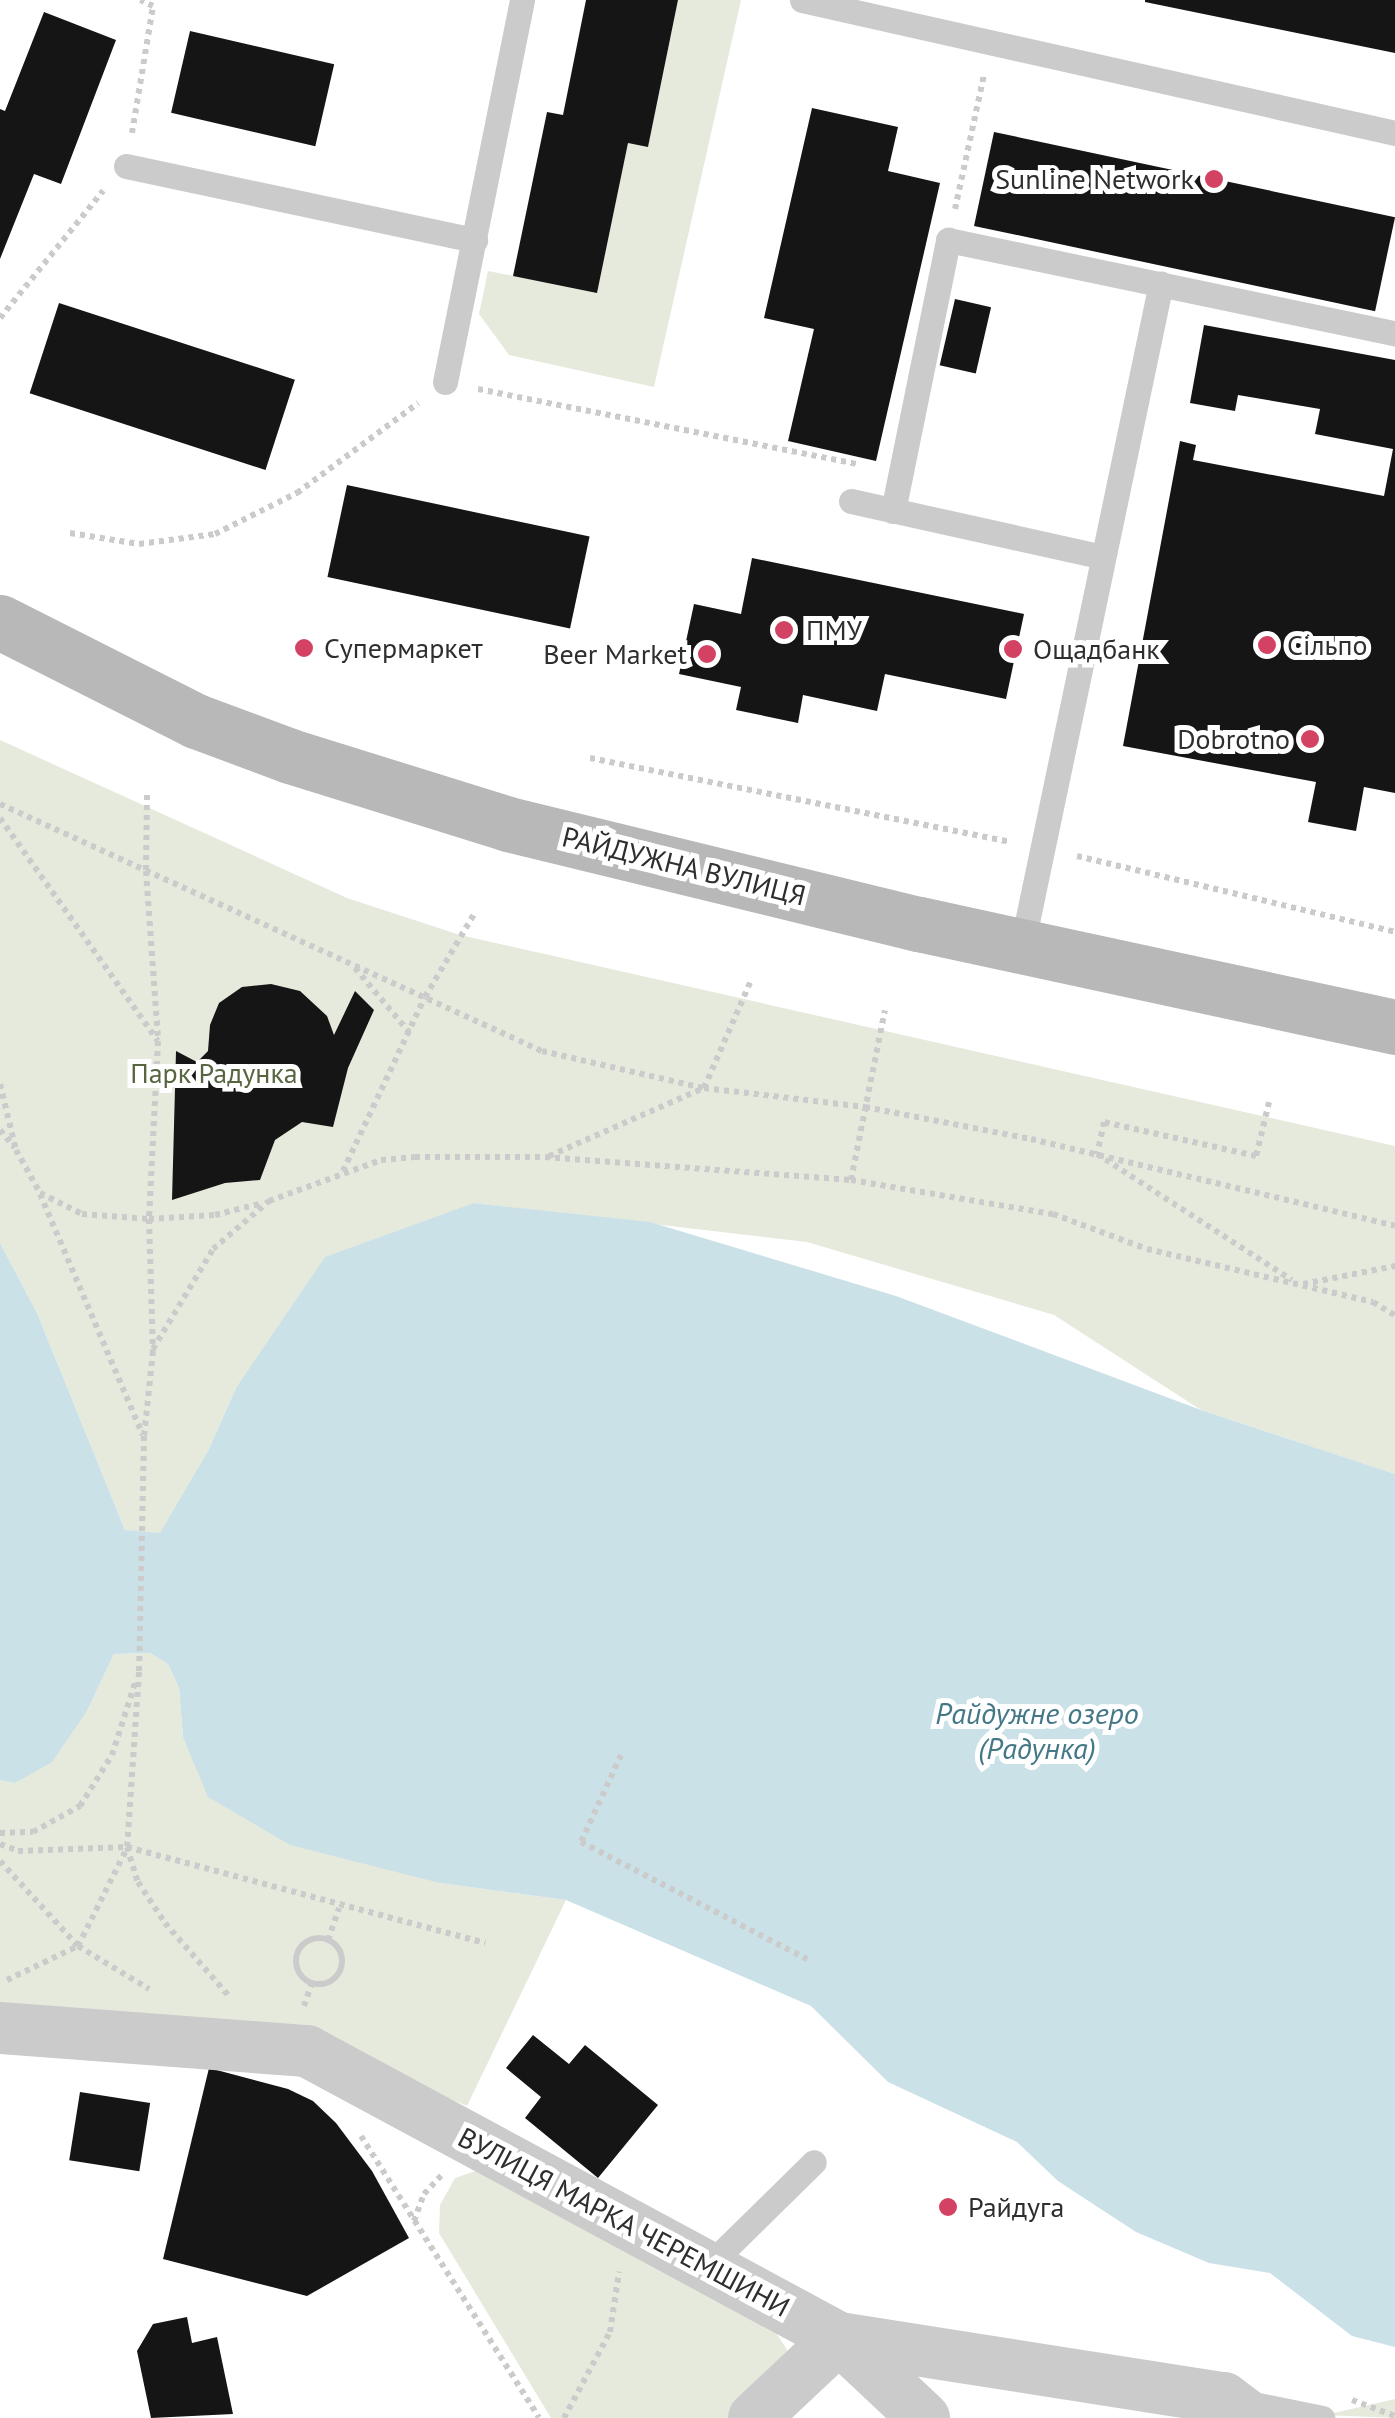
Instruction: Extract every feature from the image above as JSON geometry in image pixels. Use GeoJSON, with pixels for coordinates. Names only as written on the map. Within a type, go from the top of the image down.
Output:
{"type":"FeatureCollection","features":[{"type":"Feature","properties":{"kind":"street","name":"РАЙДУЖНА ВУЛИЦЯ"},"geometry":{"type":"LineString","coordinates":[[0,622],[196,721],[290,756],[508,824],[1022,946],[1395,1027]]}},
{"type":"Feature","properties":{"kind":"street","name":"ВУЛИЦЯ МАРКА ЧЕРЕМШИНИ"},"geometry":{"type":"LineString","coordinates":[[0,2028],[306,2051],[839,2338],[1237,2408]]}},
{"type":"Feature","properties":{"kind":"street"},"geometry":{"type":"LineString","coordinates":[[754,2418],[839,2338],[924,2418]]}},
{"type":"Feature","properties":{"kind":"lane"},"geometry":{"type":"LineString","coordinates":[[446,382],[522,0]]}},
{"type":"Feature","properties":{"kind":"lane"},"geometry":{"type":"LineString","coordinates":[[802,0],[1395,132]]}},
{"type":"Feature","properties":{"kind":"lane"},"geometry":{"type":"LineString","coordinates":[[126,166],[476,240]]}},
{"type":"Feature","properties":{"kind":"lane"},"geometry":{"type":"LineString","coordinates":[[893,511],[948,240],[1395,333]]}},
{"type":"Feature","properties":{"kind":"lane"},"geometry":{"type":"LineString","coordinates":[[1022,946],[1162,282]]}},
{"type":"Feature","properties":{"kind":"lane"},"geometry":{"type":"LineString","coordinates":[[851,501],[1104,557]]}},
{"type":"Feature","properties":{"kind":"lane"},"geometry":{"type":"LineString","coordinates":[[706,2268],[814,2162]]}},
{"type":"Feature","properties":{"kind":"lane"},"geometry":{"type":"LineString","coordinates":[[1237,2408],[1322,2418]]}},
{"type":"Feature","properties":{"kind":"path"},"geometry":{"type":"LineString","coordinates":[[948,240],[991,42]]}},
{"type":"Feature","properties":{"kind":"path"},"geometry":{"type":"LineString","coordinates":[[70,533],[140,544],[215,534],[297,493],[446,382],[858,464],[851,501]]}},
{"type":"Feature","properties":{"kind":"path"},"geometry":{"type":"LineString","coordinates":[[590,758],[1043,848],[1395,932]]}},
{"type":"Feature","properties":{"kind":"path"},"geometry":{"type":"LineString","coordinates":[[0,1983],[78,1946],[128,1847],[139,1672],[144,1436],[152,1350],[148,1219],[158,1041],[146,871],[147,795]]}},
{"type":"Feature","properties":{"kind":"path"},"geometry":{"type":"LineString","coordinates":[[0,804],[542,1051],[704,1088],[865,1106],[1097,1154],[1395,1226]]}},
{"type":"Feature","properties":{"kind":"path"},"geometry":{"type":"LineString","coordinates":[[0,818],[158,1041]]}},
{"type":"Feature","properties":{"kind":"path"},"geometry":{"type":"LineString","coordinates":[[343,1171],[424,997],[474,914]]}},
{"type":"Feature","properties":{"kind":"path"},"geometry":{"type":"LineString","coordinates":[[353,966],[409,1032]]}},
{"type":"Feature","properties":{"kind":"path"},"geometry":{"type":"LineString","coordinates":[[545,1158],[704,1088],[752,978]]}},
{"type":"Feature","properties":{"kind":"path"},"geometry":{"type":"LineString","coordinates":[[851,1180],[885,1010]]}},
{"type":"Feature","properties":{"kind":"path"},"geometry":{"type":"LineString","coordinates":[[0,1084],[16,1150]]}},
{"type":"Feature","properties":{"kind":"path"},"geometry":{"type":"LineString","coordinates":[[1097,1154],[1104,1122],[1256,1156],[1269,1102]]}},
{"type":"Feature","properties":{"kind":"path"},"geometry":{"type":"LineString","coordinates":[[0,1130],[40,1193],[144,1436]]}},
{"type":"Feature","properties":{"kind":"path"},"geometry":{"type":"LineString","coordinates":[[1097,1154],[1299,1285],[1395,1266]]}},
{"type":"Feature","properties":{"kind":"path"},"geometry":{"type":"LineString","coordinates":[[40,1193],[82,1214],[148,1219],[215,1216],[269,1201],[343,1171],[381,1160],[415,1157],[545,1158],[851,1180],[1053,1214],[1146,1249],[1373,1302],[1395,1316]]}},
{"type":"Feature","properties":{"kind":"path"},"geometry":{"type":"LineString","coordinates":[[152,1350],[213,1249],[269,1201]]}},
{"type":"Feature","properties":{"kind":"path"},"geometry":{"type":"LineString","coordinates":[[0,1834],[32,1832],[80,1806],[112,1754],[139,1672]]}},
{"type":"Feature","properties":{"kind":"path"},"geometry":{"type":"LineString","coordinates":[[621,1755],[581,1842],[809,1960]]}},
{"type":"Feature","properties":{"kind":"path"},"geometry":{"type":"LineString","coordinates":[[0,1844],[18,1851],[128,1847],[484,1943]]}},
{"type":"Feature","properties":{"kind":"path"},"geometry":{"type":"LineString","coordinates":[[0,1861],[78,1946],[107,1966],[166,1994]]}},
{"type":"Feature","properties":{"kind":"path"},"geometry":{"type":"LineString","coordinates":[[328,1940],[339,1907]]}},
{"type":"Feature","properties":{"kind":"path"},"geometry":{"type":"LineString","coordinates":[[307,1940],[328,1940],[338,1947],[341,1969],[324,1984],[312,1983],[297,1969],[300,1948],[307,1940]]}},
{"type":"Feature","properties":{"kind":"path"},"geometry":{"type":"LineString","coordinates":[[211,1998],[226,1995]]}},
{"type":"Feature","properties":{"kind":"path"},"geometry":{"type":"LineString","coordinates":[[356,2128],[539,2418]]}},
{"type":"Feature","properties":{"kind":"path"},"geometry":{"type":"LineString","coordinates":[[564,2418],[610,2332],[626,2223]]}},
{"type":"Feature","properties":{"kind":"green space"},"geometry":{"type":"Polygon","coordinates":[[[678,0],[741,0],[654,387],[509,355],[479,314],[488,271],[597,292],[628,143],[648,146],[678,0]]]}},
{"type":"Feature","properties":{"kind":"green space","name":"Парк Радунка"},"geometry":{"type":"Polygon","coordinates":[[[0,740],[347,898],[460,935],[1395,1146],[1395,1474],[1201,1410],[1054,1315],[807,1242],[474,1203],[236,1388],[208,1451],[161,1534],[125,1530],[37,1313],[0,1243],[0,740]]]}},
{"type":"Feature","properties":{"kind":"green space"},"geometry":{"type":"Polygon","coordinates":[[[150,1653],[168,1664],[179,1688],[183,1737],[440,1883],[566,1900],[467,2106],[298,2036],[0,2014],[0,1780],[16,1783],[87,1711],[114,1654],[150,1653]]]}},
{"type":"Feature","properties":{"kind":"green space"},"geometry":{"type":"Polygon","coordinates":[[[493,2165],[762,2311],[791,2356],[730,2418],[551,2418],[439,2233],[440,2205],[455,2178],[493,2165]]]}},
{"type":"Feature","properties":{"kind":"green space"},"geometry":{"type":"Polygon","coordinates":[[[1395,2399],[1395,2418],[1325,2415],[1395,2399]]]}},
{"type":"Feature","properties":{"kind":"water","name":"Райдужне озеро (Радунка)"},"geometry":{"type":"Polygon","coordinates":[[[474,1203],[650,1222],[896,1296],[1201,1410],[1395,1474],[1395,2347],[1352,2336],[1270,2273],[1209,2263],[1136,2232],[1058,2181],[1017,2142],[888,2082],[811,2006],[566,1900],[440,1883],[290,1845],[208,1797],[183,1737],[179,1688],[168,1664],[150,1653],[114,1654],[87,1711],[52,1762],[15,1783],[0,1780],[0,1243],[37,1313],[125,1530],[160,1533],[208,1451],[236,1388],[325,1257],[474,1203]]]}},
{"type":"Feature","properties":{"kind":"building"},"geometry":{"type":"Polygon","coordinates":[[[586,0],[678,0],[648,147],[628,143],[597,293],[513,276],[547,112],[563,115],[586,0]]]}},
{"type":"Feature","properties":{"kind":"building"},"geometry":{"type":"Polygon","coordinates":[[[1395,0],[1395,53],[1145,2],[1395,0]]]}},
{"type":"Feature","properties":{"kind":"building"},"geometry":{"type":"Polygon","coordinates":[[[44,12],[116,40],[61,184],[34,174],[0,259],[0,109],[5,111],[44,12]]]}},
{"type":"Feature","properties":{"kind":"building"},"geometry":{"type":"Polygon","coordinates":[[[190,31],[334,64],[315,146],[171,113],[190,31]]]}},
{"type":"Feature","properties":{"kind":"building"},"geometry":{"type":"Polygon","coordinates":[[[812,108],[898,127],[888,171],[940,183],[876,461],[788,441],[814,329],[764,318],[812,108]]]}},
{"type":"Feature","properties":{"kind":"building"},"geometry":{"type":"Polygon","coordinates":[[[994,132],[1395,217],[1375,311],[974,226],[994,132]]]}},
{"type":"Feature","properties":{"kind":"building"},"geometry":{"type":"Polygon","coordinates":[[[955,299],[991,307],[976,374],[940,365],[955,299]]]}},
{"type":"Feature","properties":{"kind":"building"},"geometry":{"type":"Polygon","coordinates":[[[59,303],[295,380],[266,470],[30,393],[59,303]]]}},
{"type":"Feature","properties":{"kind":"building"},"geometry":{"type":"Polygon","coordinates":[[[1204,325],[1395,360],[1395,793],[1364,787],[1356,831],[1308,822],[1316,782],[1123,746],[1180,441],[1196,445],[1193,460],[1384,496],[1393,449],[1315,434],[1320,409],[1238,395],[1235,411],[1190,403],[1204,325]]]}},
{"type":"Feature","properties":{"kind":"building"},"geometry":{"type":"Polygon","coordinates":[[[347,485],[590,537],[570,629],[327,577],[347,485]]]}},
{"type":"Feature","properties":{"kind":"building"},"geometry":{"type":"Polygon","coordinates":[[[752,558],[1024,614],[1006,699],[885,674],[877,711],[803,695],[798,723],[736,710],[741,687],[679,674],[694,604],[741,614],[752,558]]]}},
{"type":"Feature","properties":{"kind":"building"},"geometry":{"type":"Polygon","coordinates":[[[271,984],[300,991],[327,1016],[334,1035],[355,991],[374,1010],[348,1068],[333,1127],[302,1122],[275,1140],[260,1180],[225,1183],[172,1200],[176,1051],[197,1062],[208,1051],[210,1025],[219,1003],[242,987],[271,984]]]}},
{"type":"Feature","properties":{"kind":"building"},"geometry":{"type":"Polygon","coordinates":[[[533,2035],[569,2064],[585,2045],[658,2105],[598,2178],[525,2118],[541,2097],[506,2068],[533,2035]]]}},
{"type":"Feature","properties":{"kind":"building"},"geometry":{"type":"Polygon","coordinates":[[[209,2068],[288,2089],[313,2101],[336,2123],[372,2171],[409,2238],[307,2296],[163,2259],[209,2068]]]}},
{"type":"Feature","properties":{"kind":"building"},"geometry":{"type":"Polygon","coordinates":[[[80,2092],[150,2103],[139,2171],[69,2160],[80,2092]]]}},
{"type":"Feature","properties":{"kind":"building"},"geometry":{"type":"Polygon","coordinates":[[[187,2317],[192,2343],[217,2337],[233,2414],[151,2418],[137,2351],[153,2324],[187,2317]]]}},
{"type":"Feature","properties":{"kind":"place","name":"Sunline Network"},"geometry":{"type":"Point","coordinates":[1214,179]}},
{"type":"Feature","properties":{"kind":"place","name":"ПМУ"},"geometry":{"type":"Point","coordinates":[784,630]}},
{"type":"Feature","properties":{"kind":"place","name":"Сільпо"},"geometry":{"type":"Point","coordinates":[1267,645]}},
{"type":"Feature","properties":{"kind":"place","name":"Супермаркет"},"geometry":{"type":"Point","coordinates":[304,648]}},
{"type":"Feature","properties":{"kind":"place","name":"Ощадбанк"},"geometry":{"type":"Point","coordinates":[1013,649]}},
{"type":"Feature","properties":{"kind":"place","name":"Beer Market"},"geometry":{"type":"Point","coordinates":[707,654]}},
{"type":"Feature","properties":{"kind":"place","name":"Dobrotno"},"geometry":{"type":"Point","coordinates":[1310,739]}},
{"type":"Feature","properties":{"kind":"place","name":"Райдуга"},"geometry":{"type":"Point","coordinates":[948,2207]}}]}
